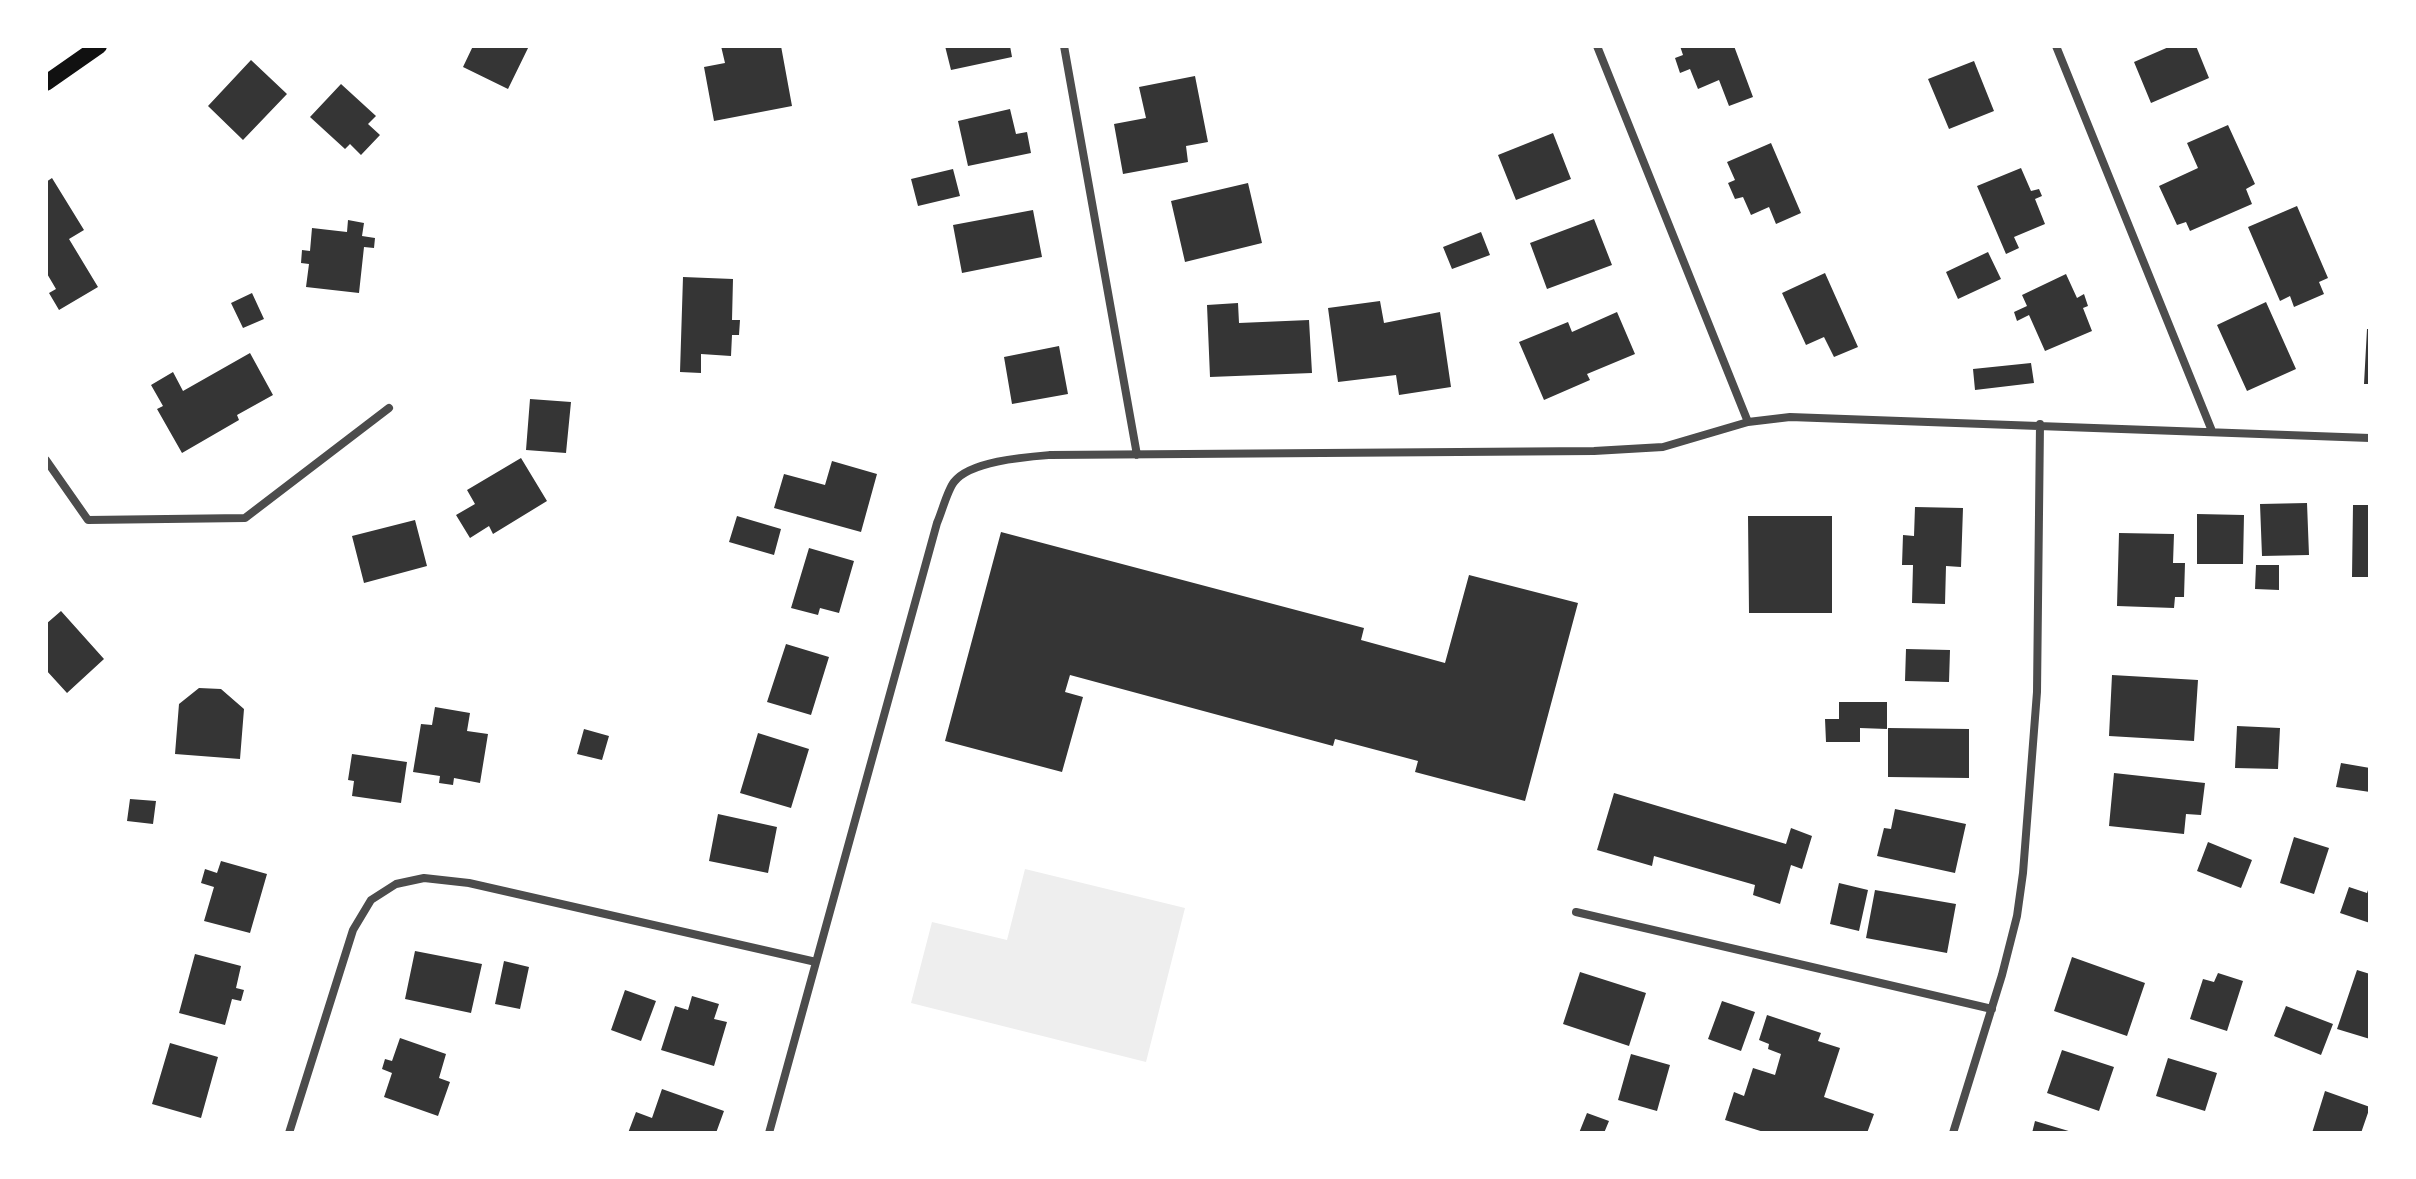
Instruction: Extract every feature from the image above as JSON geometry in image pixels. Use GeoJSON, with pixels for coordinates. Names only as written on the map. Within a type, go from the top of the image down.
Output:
{"type":"FeatureCollection","features":[{"type":"Feature","properties":{"kind":"main road"},"geometry":{"type":"LineString","coordinates":[[46,83],[99,46]]}},
{"type":"Feature","properties":{"kind":"street"},"geometry":{"type":"LineString","coordinates":[[1064,46],[1137,455]]}},
{"type":"Feature","properties":{"kind":"street"},"geometry":{"type":"LineString","coordinates":[[1597,46],[1748,422]]}},
{"type":"Feature","properties":{"kind":"street"},"geometry":{"type":"LineString","coordinates":[[2056,46],[2212,431]]}},
{"type":"Feature","properties":{"kind":"street"},"geometry":{"type":"LineString","coordinates":[[46,460],[88,520],[245,518],[389,408]]}},
{"type":"Feature","properties":{"kind":"street"},"geometry":{"type":"LineString","coordinates":[[769,1133],[937,523],[954,482],[968,472],[1004,459],[1034,456],[1594,451],[1663,447],[1748,422],[1790,417],[2370,438]]}},
{"type":"Feature","properties":{"kind":"street"},"geometry":{"type":"LineString","coordinates":[[1953,1133],[2017,916],[2037,692],[2040,424]]}},
{"type":"Feature","properties":{"kind":"street"},"geometry":{"type":"LineString","coordinates":[[289,1133],[353,930],[371,900],[396,884],[424,878],[469,883],[816,962]]}},
{"type":"Feature","properties":{"kind":"street"},"geometry":{"type":"LineString","coordinates":[[1576,912],[1992,1009]]}},
{"type":"Feature","properties":{"kind":"shaded area"},"geometry":{"type":"Polygon","coordinates":[[[1025,869],[1185,908],[1146,1062],[911,1003],[932,922],[1007,940],[1025,869]]]}},
{"type":"Feature","properties":{"kind":"building"},"geometry":{"type":"Polygon","coordinates":[[[473,46],[529,46],[508,89],[463,67],[473,46]]]}},
{"type":"Feature","properties":{"kind":"building"},"geometry":{"type":"Polygon","coordinates":[[[721,46],[781,46],[792,106],[714,121],[704,67],[725,63],[721,46]]]}},
{"type":"Feature","properties":{"kind":"building"},"geometry":{"type":"Polygon","coordinates":[[[945,46],[1010,46],[1012,57],[951,70],[945,46]]]}},
{"type":"Feature","properties":{"kind":"building"},"geometry":{"type":"Polygon","coordinates":[[[1680,46],[1734,46],[1753,97],[1729,106],[1719,80],[1698,89],[1690,69],[1680,73],[1675,58],[1683,55],[1680,46]]]}},
{"type":"Feature","properties":{"kind":"building"},"geometry":{"type":"Polygon","coordinates":[[[2171,46],[2196,46],[2209,78],[2151,103],[2134,62],[2171,46]]]}},
{"type":"Feature","properties":{"kind":"building"},"geometry":{"type":"Polygon","coordinates":[[[251,60],[287,94],[243,140],[208,106],[251,60]]]}},
{"type":"Feature","properties":{"kind":"building"},"geometry":{"type":"Polygon","coordinates":[[[1974,61],[1994,111],[1949,129],[1928,79],[1974,61]]]}},
{"type":"Feature","properties":{"kind":"building"},"geometry":{"type":"Polygon","coordinates":[[[1195,76],[1208,142],[1186,146],[1188,162],[1123,174],[1114,124],[1146,118],[1139,87],[1195,76]]]}},
{"type":"Feature","properties":{"kind":"building"},"geometry":{"type":"Polygon","coordinates":[[[341,84],[376,116],[368,124],[380,135],[361,155],[350,144],[345,149],[310,117],[341,84]]]}},
{"type":"Feature","properties":{"kind":"building"},"geometry":{"type":"Polygon","coordinates":[[[1010,109],[1016,134],[1027,132],[1031,153],[968,166],[958,121],[1010,109]]]}},
{"type":"Feature","properties":{"kind":"building"},"geometry":{"type":"Polygon","coordinates":[[[2228,125],[2255,184],[2246,189],[2252,204],[2190,231],[2186,222],[2177,225],[2159,186],[2198,168],[2187,143],[2228,125]]]}},
{"type":"Feature","properties":{"kind":"building"},"geometry":{"type":"Polygon","coordinates":[[[1553,133],[1571,179],[1516,200],[1498,155],[1553,133]]]}},
{"type":"Feature","properties":{"kind":"building"},"geometry":{"type":"Polygon","coordinates":[[[1771,143],[1801,213],[1776,224],[1769,207],[1751,215],[1743,197],[1735,199],[1728,183],[1735,180],[1727,162],[1771,143]]]}},
{"type":"Feature","properties":{"kind":"building"},"geometry":{"type":"Polygon","coordinates":[[[2021,168],[2031,191],[2039,189],[2042,196],[2035,199],[2045,224],[2014,237],[2019,248],[2006,254],[1977,186],[2021,168]]]}},
{"type":"Feature","properties":{"kind":"building"},"geometry":{"type":"Polygon","coordinates":[[[953,169],[960,196],[918,206],[911,179],[953,169]]]}},
{"type":"Feature","properties":{"kind":"building"},"geometry":{"type":"Polygon","coordinates":[[[52,178],[84,230],[69,239],[98,287],[59,310],[49,293],[56,289],[46,272],[46,182],[52,178]]]}},
{"type":"Feature","properties":{"kind":"building"},"geometry":{"type":"Polygon","coordinates":[[[1248,183],[1262,243],[1185,262],[1171,201],[1248,183]]]}},
{"type":"Feature","properties":{"kind":"building"},"geometry":{"type":"Polygon","coordinates":[[[2297,206],[2328,278],[2319,282],[2324,294],[2294,307],[2290,296],[2280,301],[2248,227],[2297,206]]]}},
{"type":"Feature","properties":{"kind":"building"},"geometry":{"type":"Polygon","coordinates":[[[1033,210],[1042,257],[962,273],[953,225],[1033,210]]]}},
{"type":"Feature","properties":{"kind":"building"},"geometry":{"type":"Polygon","coordinates":[[[1594,219],[1612,265],[1547,289],[1530,243],[1594,219]]]}},
{"type":"Feature","properties":{"kind":"building"},"geometry":{"type":"Polygon","coordinates":[[[348,220],[364,223],[362,236],[375,238],[374,248],[364,247],[359,293],[306,287],[309,264],[301,263],[302,250],[310,251],[312,228],[347,232],[348,220]]]}},
{"type":"Feature","properties":{"kind":"building"},"geometry":{"type":"Polygon","coordinates":[[[1481,232],[1490,255],[1452,269],[1443,247],[1481,232]]]}},
{"type":"Feature","properties":{"kind":"building"},"geometry":{"type":"Polygon","coordinates":[[[1988,252],[2001,279],[1958,299],[1946,272],[1988,252]]]}},
{"type":"Feature","properties":{"kind":"building"},"geometry":{"type":"Polygon","coordinates":[[[1825,273],[1858,347],[1834,357],[1824,337],[1806,345],[1782,293],[1825,273]]]}},
{"type":"Feature","properties":{"kind":"building"},"geometry":{"type":"Polygon","coordinates":[[[2066,274],[2077,298],[2084,294],[2088,306],[2083,308],[2092,331],[2045,351],[2029,315],[2017,321],[2014,312],[2027,306],[2022,295],[2066,274]]]}},
{"type":"Feature","properties":{"kind":"building"},"geometry":{"type":"Polygon","coordinates":[[[683,277],[733,279],[732,320],[740,320],[739,335],[732,335],[731,356],[701,354],[701,373],[680,372],[683,277]]]}},
{"type":"Feature","properties":{"kind":"building"},"geometry":{"type":"Polygon","coordinates":[[[252,293],[264,319],[243,328],[231,303],[252,293]]]}},
{"type":"Feature","properties":{"kind":"building"},"geometry":{"type":"Polygon","coordinates":[[[1380,301],[1384,323],[1440,312],[1451,387],[1399,395],[1396,375],[1338,382],[1328,308],[1380,301]]]}},
{"type":"Feature","properties":{"kind":"building"},"geometry":{"type":"Polygon","coordinates":[[[2266,302],[2296,369],[2247,391],[2217,325],[2266,302]]]}},
{"type":"Feature","properties":{"kind":"building"},"geometry":{"type":"Polygon","coordinates":[[[1238,303],[1239,323],[1309,320],[1312,373],[1210,377],[1207,305],[1238,303]]]}},
{"type":"Feature","properties":{"kind":"building"},"geometry":{"type":"Polygon","coordinates":[[[1617,312],[1635,354],[1587,374],[1590,380],[1544,400],[1519,342],[1568,322],[1572,332],[1617,312]]]}},
{"type":"Feature","properties":{"kind":"building"},"geometry":{"type":"Polygon","coordinates":[[[2367,329],[2370,329],[2370,384],[2364,384],[2367,329]]]}},
{"type":"Feature","properties":{"kind":"building"},"geometry":{"type":"Polygon","coordinates":[[[1059,346],[1068,394],[1012,404],[1004,357],[1059,346]]]}},
{"type":"Feature","properties":{"kind":"building"},"geometry":{"type":"Polygon","coordinates":[[[250,353],[273,395],[237,415],[239,420],[182,453],[157,409],[163,406],[151,385],[173,372],[183,391],[250,353]]]}},
{"type":"Feature","properties":{"kind":"building"},"geometry":{"type":"Polygon","coordinates":[[[2031,363],[2034,383],[1975,390],[1973,369],[2031,363]]]}},
{"type":"Feature","properties":{"kind":"building"},"geometry":{"type":"Polygon","coordinates":[[[530,399],[571,402],[566,453],[526,450],[530,399]]]}},
{"type":"Feature","properties":{"kind":"building"},"geometry":{"type":"Polygon","coordinates":[[[521,458],[547,501],[493,534],[489,526],[470,538],[456,515],[475,504],[467,490],[521,458]]]}},
{"type":"Feature","properties":{"kind":"building"},"geometry":{"type":"Polygon","coordinates":[[[832,461],[877,474],[861,532],[774,508],[784,474],[825,485],[832,461]]]}},
{"type":"Feature","properties":{"kind":"building"},"geometry":{"type":"Polygon","coordinates":[[[2307,503],[2309,555],[2262,556],[2260,504],[2307,503]]]}},
{"type":"Feature","properties":{"kind":"building"},"geometry":{"type":"Polygon","coordinates":[[[2353,505],[2370,505],[2370,577],[2352,577],[2353,505]]]}},
{"type":"Feature","properties":{"kind":"building"},"geometry":{"type":"Polygon","coordinates":[[[1915,507],[1963,508],[1961,567],[1946,566],[1945,604],[1912,603],[1913,565],[1902,565],[1903,535],[1914,536],[1915,507]]]}},
{"type":"Feature","properties":{"kind":"building"},"geometry":{"type":"Polygon","coordinates":[[[2197,514],[2244,515],[2243,564],[2197,564],[2197,514]]]}},
{"type":"Feature","properties":{"kind":"building"},"geometry":{"type":"Polygon","coordinates":[[[737,516],[781,529],[774,555],[729,542],[737,516]]]}},
{"type":"Feature","properties":{"kind":"building"},"geometry":{"type":"Polygon","coordinates":[[[1748,516],[1832,516],[1832,613],[1749,613],[1748,516]]]}},
{"type":"Feature","properties":{"kind":"building"},"geometry":{"type":"Polygon","coordinates":[[[415,520],[427,566],[364,583],[352,536],[415,520]]]}},
{"type":"Feature","properties":{"kind":"building"},"geometry":{"type":"Polygon","coordinates":[[[1001,532],[1364,628],[1361,640],[1445,663],[1469,575],[1578,603],[1525,801],[1415,772],[1418,761],[1335,739],[1333,746],[1070,675],[1065,692],[1083,697],[1062,772],[945,741],[1001,532]]]}},
{"type":"Feature","properties":{"kind":"building"},"geometry":{"type":"Polygon","coordinates":[[[2119,533],[2174,534],[2173,563],[2185,563],[2184,597],[2175,597],[2174,608],[2117,606],[2119,533]]]}},
{"type":"Feature","properties":{"kind":"building"},"geometry":{"type":"Polygon","coordinates":[[[809,548],[854,561],[839,613],[820,608],[818,615],[791,608],[809,548]]]}},
{"type":"Feature","properties":{"kind":"building"},"geometry":{"type":"Polygon","coordinates":[[[2256,565],[2279,565],[2279,590],[2255,589],[2256,565]]]}},
{"type":"Feature","properties":{"kind":"building"},"geometry":{"type":"Polygon","coordinates":[[[61,611],[104,659],[67,693],[46,670],[46,624],[61,611]]]}},
{"type":"Feature","properties":{"kind":"building"},"geometry":{"type":"Polygon","coordinates":[[[786,644],[829,657],[811,715],[767,702],[786,644]]]}},
{"type":"Feature","properties":{"kind":"building"},"geometry":{"type":"Polygon","coordinates":[[[1906,649],[1950,650],[1949,682],[1905,681],[1906,649]]]}},
{"type":"Feature","properties":{"kind":"building"},"geometry":{"type":"Polygon","coordinates":[[[2112,675],[2198,680],[2194,741],[2109,736],[2112,675]]]}},
{"type":"Feature","properties":{"kind":"building"},"geometry":{"type":"Polygon","coordinates":[[[199,688],[221,689],[244,709],[240,759],[175,754],[179,704],[199,688]]]}},
{"type":"Feature","properties":{"kind":"building"},"geometry":{"type":"Polygon","coordinates":[[[1839,702],[1887,702],[1887,729],[1860,728],[1860,742],[1826,742],[1825,719],[1839,719],[1839,702]]]}},
{"type":"Feature","properties":{"kind":"building"},"geometry":{"type":"Polygon","coordinates":[[[435,707],[470,713],[467,731],[488,734],[480,783],[454,778],[453,785],[439,783],[440,776],[413,772],[421,724],[432,725],[435,707]]]}},
{"type":"Feature","properties":{"kind":"building"},"geometry":{"type":"Polygon","coordinates":[[[2237,726],[2280,728],[2278,769],[2235,768],[2237,726]]]}},
{"type":"Feature","properties":{"kind":"building"},"geometry":{"type":"Polygon","coordinates":[[[1888,728],[1969,729],[1969,778],[1888,777],[1888,728]]]}},
{"type":"Feature","properties":{"kind":"building"},"geometry":{"type":"Polygon","coordinates":[[[584,729],[609,736],[602,760],[577,754],[584,729]]]}},
{"type":"Feature","properties":{"kind":"building"},"geometry":{"type":"Polygon","coordinates":[[[758,733],[809,749],[791,808],[740,793],[758,733]]]}},
{"type":"Feature","properties":{"kind":"building"},"geometry":{"type":"Polygon","coordinates":[[[352,754],[407,762],[401,803],[352,796],[354,781],[348,780],[352,754]]]}},
{"type":"Feature","properties":{"kind":"building"},"geometry":{"type":"Polygon","coordinates":[[[2341,763],[2370,768],[2370,792],[2336,787],[2341,763]]]}},
{"type":"Feature","properties":{"kind":"building"},"geometry":{"type":"Polygon","coordinates":[[[2114,773],[2205,783],[2201,815],[2186,814],[2184,834],[2109,826],[2114,773]]]}},
{"type":"Feature","properties":{"kind":"building"},"geometry":{"type":"Polygon","coordinates":[[[1614,793],[1786,844],[1791,828],[1812,836],[1802,869],[1791,865],[1780,904],[1753,895],[1755,885],[1654,856],[1652,866],[1597,850],[1614,793]]]}},
{"type":"Feature","properties":{"kind":"building"},"geometry":{"type":"Polygon","coordinates":[[[130,799],[156,801],[153,824],[127,821],[130,799]]]}},
{"type":"Feature","properties":{"kind":"building"},"geometry":{"type":"Polygon","coordinates":[[[1895,809],[1966,824],[1955,873],[1877,856],[1884,828],[1891,829],[1895,809]]]}},
{"type":"Feature","properties":{"kind":"building"},"geometry":{"type":"Polygon","coordinates":[[[718,814],[777,827],[768,873],[709,861],[718,814]]]}},
{"type":"Feature","properties":{"kind":"building"},"geometry":{"type":"Polygon","coordinates":[[[2294,837],[2329,848],[2314,894],[2280,883],[2294,837]]]}},
{"type":"Feature","properties":{"kind":"building"},"geometry":{"type":"Polygon","coordinates":[[[2208,842],[2252,860],[2241,888],[2197,871],[2208,842]]]}},
{"type":"Feature","properties":{"kind":"building"},"geometry":{"type":"Polygon","coordinates":[[[221,861],[267,874],[250,933],[204,921],[214,887],[201,883],[205,869],[217,873],[221,861]]]}},
{"type":"Feature","properties":{"kind":"building"},"geometry":{"type":"Polygon","coordinates":[[[1839,883],[1868,890],[1859,931],[1830,924],[1839,883]]]}},
{"type":"Feature","properties":{"kind":"building"},"geometry":{"type":"Polygon","coordinates":[[[2370,884],[2370,923],[2340,913],[2349,887],[2367,893],[2370,884]]]}},
{"type":"Feature","properties":{"kind":"building"},"geometry":{"type":"Polygon","coordinates":[[[1875,890],[1956,904],[1947,953],[1866,938],[1875,890]]]}},
{"type":"Feature","properties":{"kind":"building"},"geometry":{"type":"Polygon","coordinates":[[[415,951],[482,964],[471,1013],[405,999],[415,951]]]}},
{"type":"Feature","properties":{"kind":"building"},"geometry":{"type":"Polygon","coordinates":[[[195,954],[241,966],[236,988],[244,990],[241,1001],[232,999],[225,1025],[179,1013],[195,954]]]}},
{"type":"Feature","properties":{"kind":"building"},"geometry":{"type":"Polygon","coordinates":[[[2072,957],[2145,983],[2127,1036],[2054,1011],[2072,957]]]}},
{"type":"Feature","properties":{"kind":"building"},"geometry":{"type":"Polygon","coordinates":[[[504,961],[529,967],[520,1009],[495,1004],[504,961]]]}},
{"type":"Feature","properties":{"kind":"building"},"geometry":{"type":"Polygon","coordinates":[[[2357,970],[2370,974],[2370,1039],[2337,1029],[2357,970]]]}},
{"type":"Feature","properties":{"kind":"building"},"geometry":{"type":"Polygon","coordinates":[[[1580,972],[1646,993],[1629,1046],[1563,1024],[1580,972]]]}},
{"type":"Feature","properties":{"kind":"building"},"geometry":{"type":"Polygon","coordinates":[[[2218,973],[2243,981],[2227,1031],[2190,1019],[2203,979],[2214,982],[2218,973]]]}},
{"type":"Feature","properties":{"kind":"building"},"geometry":{"type":"Polygon","coordinates":[[[625,990],[656,1001],[641,1041],[611,1030],[625,990]]]}},
{"type":"Feature","properties":{"kind":"building"},"geometry":{"type":"Polygon","coordinates":[[[692,996],[719,1004],[714,1019],[727,1022],[714,1066],[661,1050],[675,1006],[688,1010],[692,996]]]}},
{"type":"Feature","properties":{"kind":"building"},"geometry":{"type":"Polygon","coordinates":[[[1722,1001],[1755,1012],[1741,1051],[1708,1039],[1722,1001]]]}},
{"type":"Feature","properties":{"kind":"building"},"geometry":{"type":"Polygon","coordinates":[[[2286,1006],[2333,1024],[2321,1055],[2274,1036],[2286,1006]]]}},
{"type":"Feature","properties":{"kind":"building"},"geometry":{"type":"Polygon","coordinates":[[[1767,1015],[1821,1033],[1818,1041],[1840,1048],[1824,1097],[1874,1114],[1867,1133],[1767,1133],[1725,1120],[1734,1092],[1744,1096],[1753,1068],[1775,1075],[1781,1054],[1768,1049],[1769,1044],[1759,1040],[1767,1015]]]}},
{"type":"Feature","properties":{"kind":"building"},"geometry":{"type":"Polygon","coordinates":[[[400,1038],[446,1054],[439,1078],[450,1082],[438,1116],[384,1097],[392,1073],[382,1069],[385,1059],[392,1061],[400,1038]]]}},
{"type":"Feature","properties":{"kind":"building"},"geometry":{"type":"Polygon","coordinates":[[[170,1043],[218,1057],[201,1118],[152,1104],[170,1043]]]}},
{"type":"Feature","properties":{"kind":"building"},"geometry":{"type":"Polygon","coordinates":[[[2062,1050],[2114,1067],[2099,1111],[2047,1093],[2062,1050]]]}},
{"type":"Feature","properties":{"kind":"building"},"geometry":{"type":"Polygon","coordinates":[[[1631,1054],[1670,1065],[1657,1111],[1618,1100],[1631,1054]]]}},
{"type":"Feature","properties":{"kind":"building"},"geometry":{"type":"Polygon","coordinates":[[[2168,1058],[2217,1073],[2205,1111],[2156,1096],[2168,1058]]]}},
{"type":"Feature","properties":{"kind":"building"},"geometry":{"type":"Polygon","coordinates":[[[662,1089],[724,1111],[716,1133],[628,1133],[636,1112],[652,1118],[662,1089]]]}},
{"type":"Feature","properties":{"kind":"building"},"geometry":{"type":"Polygon","coordinates":[[[2325,1091],[2370,1107],[2361,1133],[2312,1133],[2325,1091]]]}},
{"type":"Feature","properties":{"kind":"building"},"geometry":{"type":"Polygon","coordinates":[[[1587,1113],[1609,1121],[1604,1133],[1579,1133],[1587,1113]]]}},
{"type":"Feature","properties":{"kind":"building"},"geometry":{"type":"Polygon","coordinates":[[[2035,1121],[2072,1132],[2072,1133],[2032,1133],[2035,1121]]]}}]}
